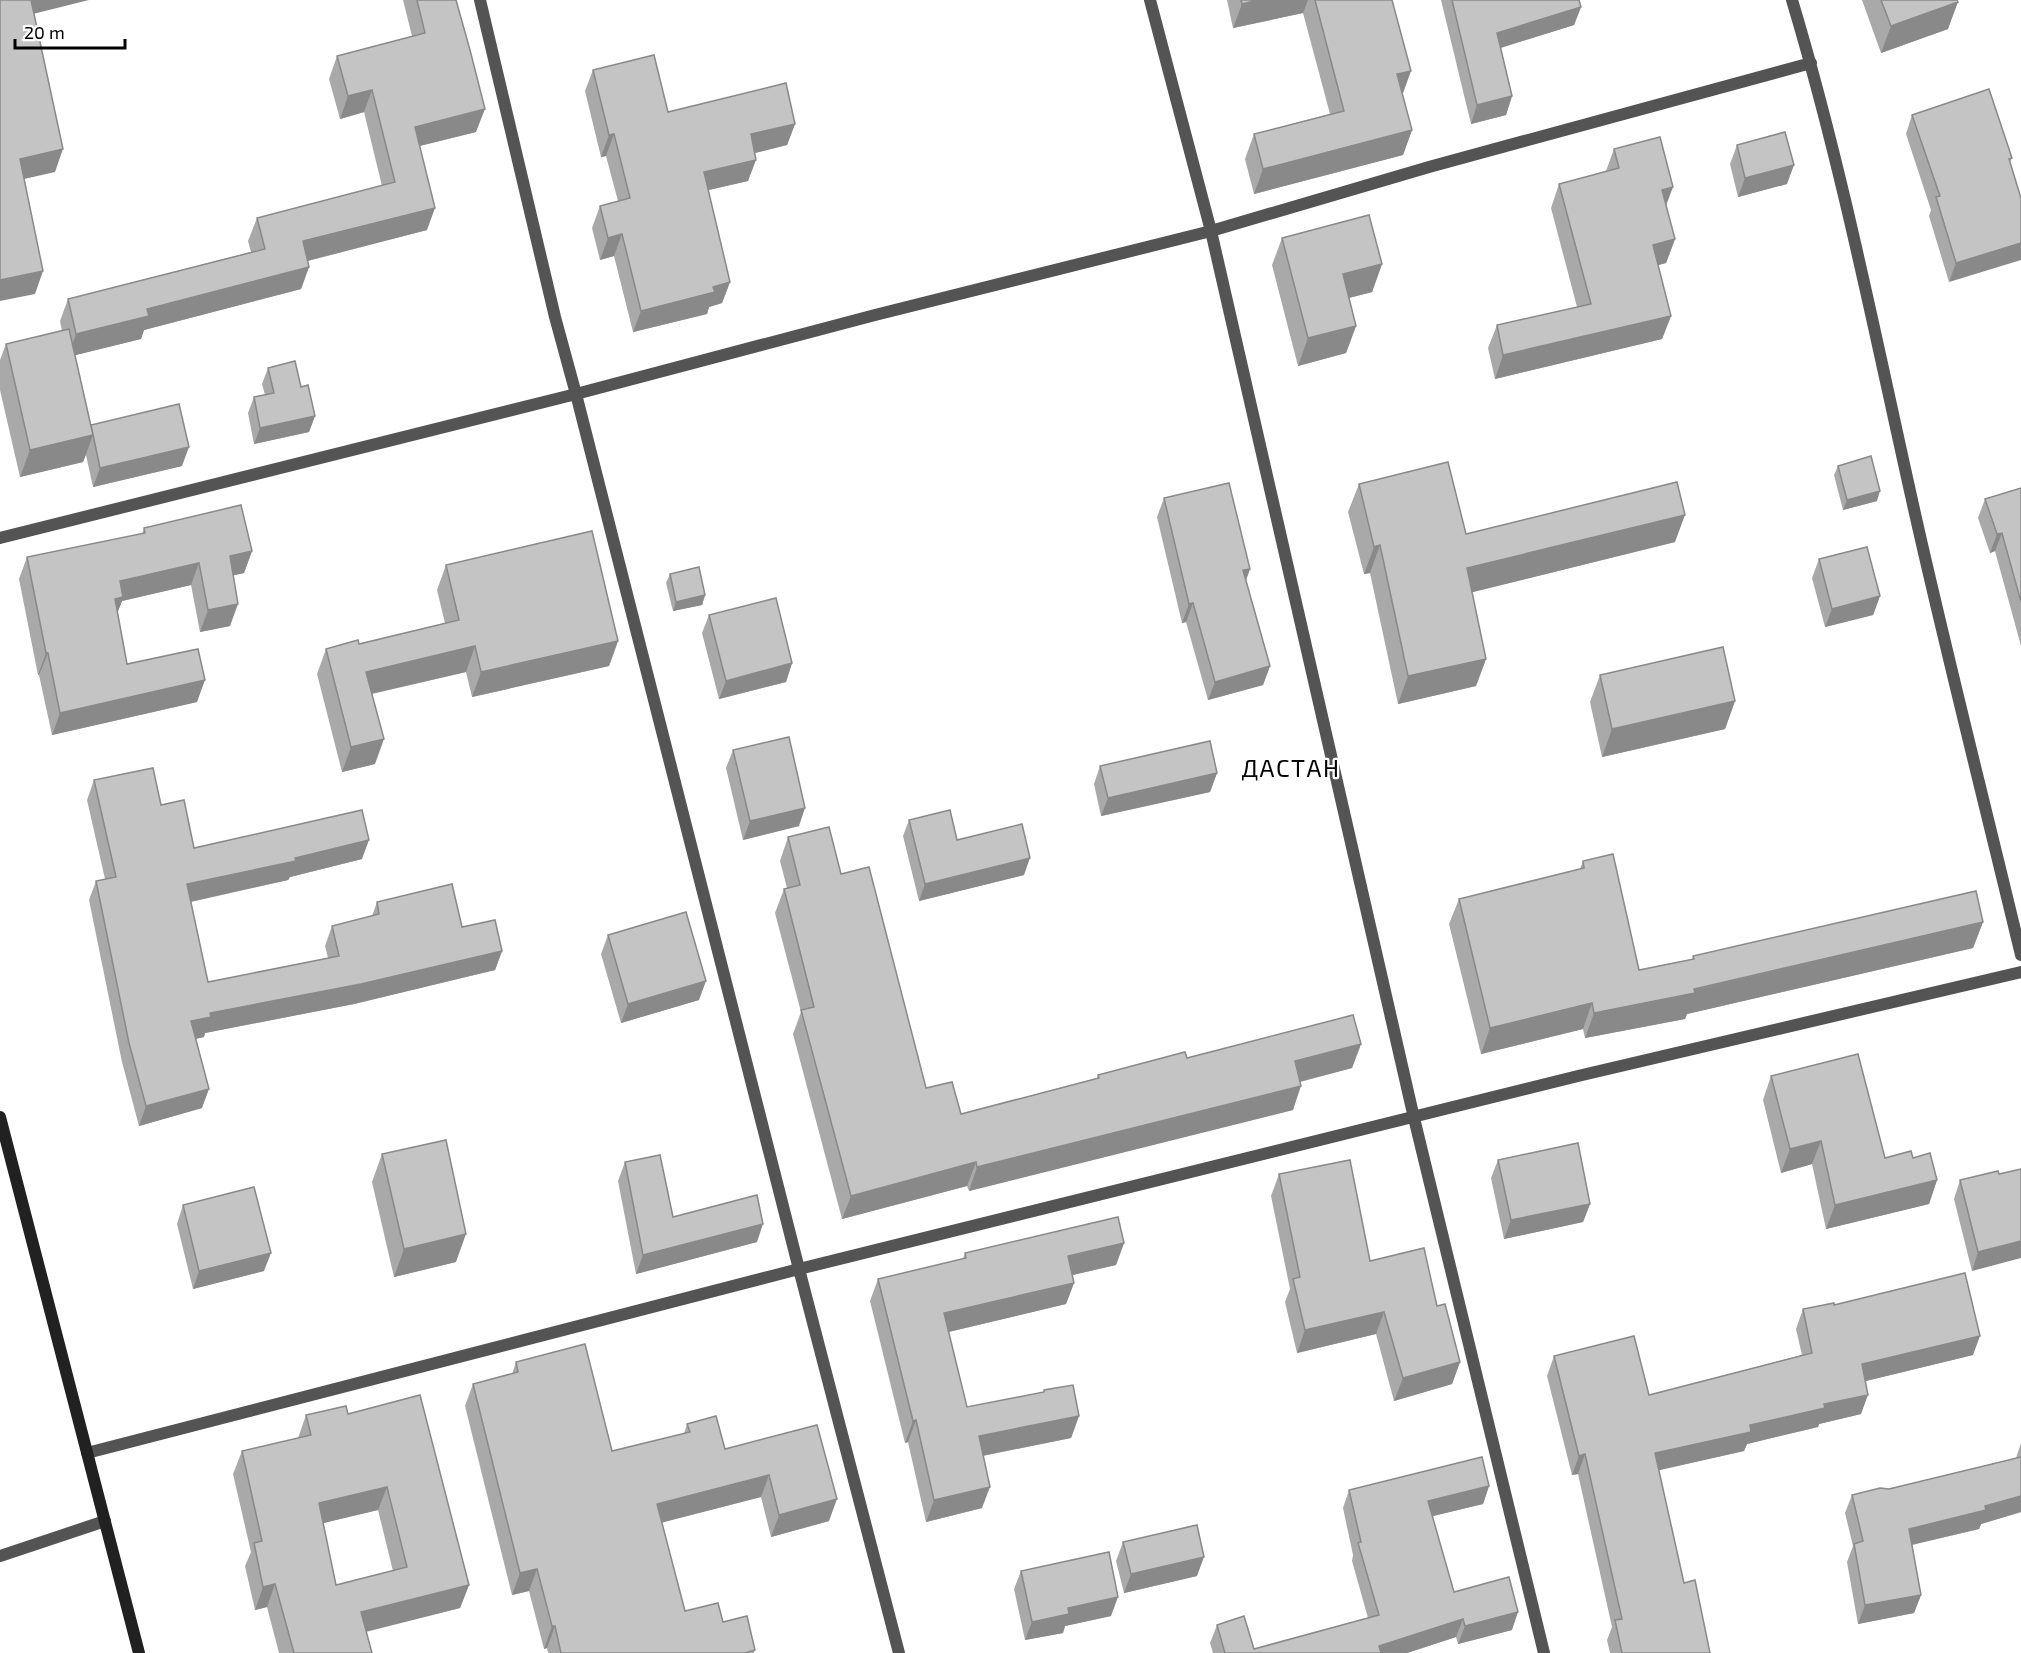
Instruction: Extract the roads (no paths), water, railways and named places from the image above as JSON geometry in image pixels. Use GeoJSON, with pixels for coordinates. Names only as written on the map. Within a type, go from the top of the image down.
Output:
{"type":"FeatureCollection","features":[{"type":"Feature","properties":{"kind":"main road"},"geometry":{"type":"LineString","coordinates":[[0,1117],[139,1653]]}},
{"type":"Feature","properties":{"kind":"street"},"geometry":{"type":"LineString","coordinates":[[480,0],[555,317],[899,1653]]}},
{"type":"Feature","properties":{"kind":"street"},"geometry":{"type":"LineString","coordinates":[[1150,0],[1210,231],[1414,1118],[1544,1653]]}},
{"type":"Feature","properties":{"kind":"street"},"geometry":{"type":"LineString","coordinates":[[1792,0],[1842,180],[1917,521],[2021,955]]}},
{"type":"Feature","properties":{"kind":"street"},"geometry":{"type":"LineString","coordinates":[[0,538],[576,394],[875,315],[1210,231],[1429,167],[1811,63]]}},
{"type":"Feature","properties":{"kind":"street"},"geometry":{"type":"LineString","coordinates":[[87,1453],[799,1269],[1589,1073],[2021,972]]}},
{"type":"Feature","properties":{"kind":"street"},"geometry":{"type":"LineString","coordinates":[[0,1556],[105,1521]]}},
{"type":"Feature","properties":{"kind":"district","name":"ДАСТАН"},"geometry":{"type":"Point","coordinates":[1291,767]}}]}
